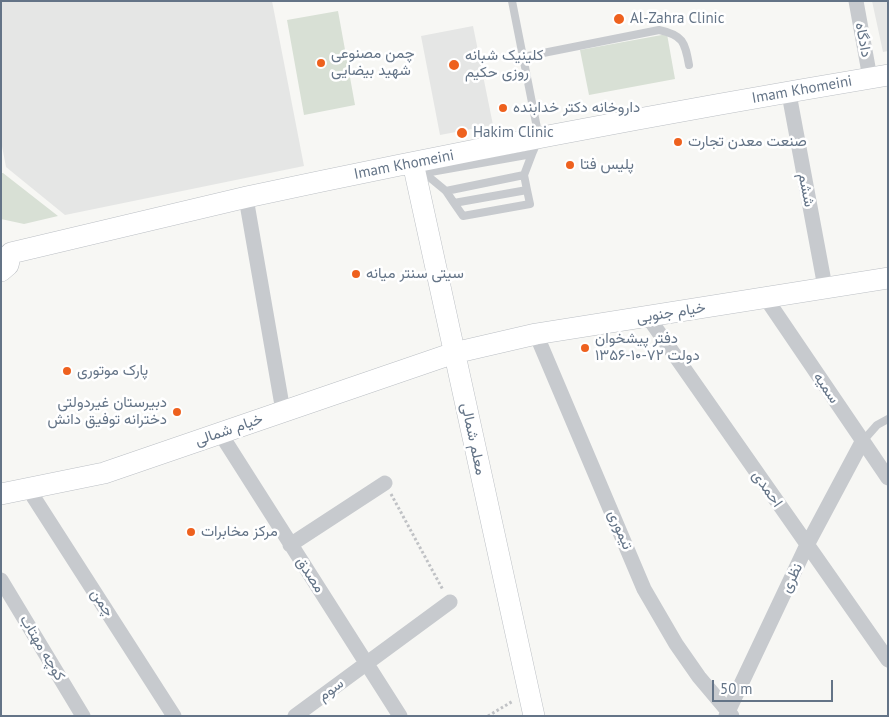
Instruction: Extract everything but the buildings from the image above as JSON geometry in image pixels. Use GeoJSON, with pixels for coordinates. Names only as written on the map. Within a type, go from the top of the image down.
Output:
{"type":"FeatureCollection","features":[{"type":"Feature","properties":{"kind":"street","name":"دادگاه"},"geometry":{"type":"LineString","coordinates":[[856,1],[879,77]]}},
{"type":"Feature","properties":{"kind":"street","name":"Imam Khomeini"},"geometry":{"type":"LineString","coordinates":[[5,256],[246,198],[535,146],[703,106],[789,94],[879,77]]}},
{"type":"Feature","properties":{"kind":"street","name":"ششم"},"geometry":{"type":"LineString","coordinates":[[789,94],[825,287]]}},
{"type":"Feature","properties":{"kind":"street","name":"معلم شمالی"},"geometry":{"type":"LineString","coordinates":[[419,168],[454,353],[534,716]]}},
{"type":"Feature","properties":{"kind":"street"},"geometry":{"type":"LineString","coordinates":[[246,198],[283,411]]}},
{"type":"Feature","properties":{"kind":"street","name":"خیام جنوبی"},"geometry":{"type":"LineString","coordinates":[[454,353],[536,334],[888,278]]}},
{"type":"Feature","properties":{"kind":"street","name":"سميه"},"geometry":{"type":"LineString","coordinates":[[765,297],[888,478]]}},
{"type":"Feature","properties":{"kind":"street","name":"احمدی"},"geometry":{"type":"LineString","coordinates":[[648,317],[806,547],[888,660]]}},
{"type":"Feature","properties":{"kind":"street","name":"تیموری"},"geometry":{"type":"LineString","coordinates":[[536,334],[644,589],[676,644],[699,677],[729,714]]}},
{"type":"Feature","properties":{"kind":"street","name":"خیام شمالی"},"geometry":{"type":"LineString","coordinates":[[1,494],[29,490],[104,473],[454,353]]}},
{"type":"Feature","properties":{"kind":"street","name":"مصدق"},"geometry":{"type":"LineString","coordinates":[[220,434],[400,716]]}},
{"type":"Feature","properties":{"kind":"street","name":"نظری"},"geometry":{"type":"LineString","coordinates":[[729,714],[806,547],[862,442]]}},
{"type":"Feature","properties":{"kind":"street"},"geometry":{"type":"LineString","coordinates":[[290,545],[385,483]]}},
{"type":"Feature","properties":{"kind":"street","name":"چمن"},"geometry":{"type":"LineString","coordinates":[[29,490],[174,716]]}},
{"type":"Feature","properties":{"kind":"street","name":"کوچه مهتاب"},"geometry":{"type":"LineString","coordinates":[[1,580],[83,716]]}},
{"type":"Feature","properties":{"kind":"street","name":"سوم"},"geometry":{"type":"LineString","coordinates":[[295,716],[450,602]]}},
{"type":"Feature","properties":{"kind":"lane"},"geometry":{"type":"LineString","coordinates":[[419,168],[446,191],[462,216],[530,204],[524,175],[535,146],[523,56],[512,1]]}},
{"type":"Feature","properties":{"kind":"lane"},"geometry":{"type":"LineString","coordinates":[[523,56],[659,30],[674,33],[686,45],[689,65]]}},
{"type":"Feature","properties":{"kind":"lane"},"geometry":{"type":"LineString","coordinates":[[446,191],[524,175]]}},
{"type":"Feature","properties":{"kind":"lane"},"geometry":{"type":"LineString","coordinates":[[454,203],[527,190]]}},
{"type":"Feature","properties":{"kind":"lane"},"geometry":{"type":"LineString","coordinates":[[862,442],[877,425],[888,419]]}},
{"type":"Feature","properties":{"kind":"path"},"geometry":{"type":"LineString","coordinates":[[385,483],[450,602]]}},
{"type":"Feature","properties":{"kind":"path"},"geometry":{"type":"LineString","coordinates":[[488,716],[529,691]]}},
{"type":"Feature","properties":{"kind":"shaded area"},"geometry":{"type":"Polygon","coordinates":[[[1,1],[272,1],[304,166],[65,215],[6,167],[1,141],[1,1]]]}},
{"type":"Feature","properties":{"kind":"shaded area"},"geometry":{"type":"Polygon","coordinates":[[[872,1],[888,1],[888,51],[883,52],[872,1]]]}},
{"type":"Feature","properties":{"kind":"shaded area","name":"چمن مصنوعی شهید بیضایی"},"geometry":{"type":"Polygon","coordinates":[[[338,11],[355,105],[304,115],[287,20],[338,11]]]}},
{"type":"Feature","properties":{"kind":"shaded area","name":"کلینیک شبانه روزی حکیم"},"geometry":{"type":"Polygon","coordinates":[[[473,26],[493,125],[440,135],[421,36],[473,26]]]}},
{"type":"Feature","properties":{"kind":"shaded area"},"geometry":{"type":"Polygon","coordinates":[[[667,34],[675,79],[589,95],[580,50],[667,34]]]}},
{"type":"Feature","properties":{"kind":"shaded area"},"geometry":{"type":"Polygon","coordinates":[[[1,173],[58,216],[24,224],[1,219],[1,173]]]}},
{"type":"Feature","properties":{"kind":"place","name":"Al-Zahra Clinic"},"geometry":{"type":"Point","coordinates":[619,19]}},
{"type":"Feature","properties":{"kind":"place","name":"چمن مصنوعی شهید بیضایی"},"geometry":{"type":"Point","coordinates":[321,63]}},
{"type":"Feature","properties":{"kind":"place","name":"کلینیک شبانه روزی حکیم"},"geometry":{"type":"Point","coordinates":[454,65]}},
{"type":"Feature","properties":{"kind":"place","name":"داروخانه دکتر خدابنده"},"geometry":{"type":"Point","coordinates":[503,108]}},
{"type":"Feature","properties":{"kind":"place","name":"Hakim Clinic"},"geometry":{"type":"Point","coordinates":[462,133]}},
{"type":"Feature","properties":{"kind":"place","name":"صنعت معدن تجارت"},"geometry":{"type":"Point","coordinates":[678,142]}},
{"type":"Feature","properties":{"kind":"place","name":"پلیس فتا"},"geometry":{"type":"Point","coordinates":[570,165]}},
{"type":"Feature","properties":{"kind":"place","name":"سیتی سنتر میانه"},"geometry":{"type":"Point","coordinates":[356,274]}},
{"type":"Feature","properties":{"kind":"place","name":"دفتر پیشخوان دولت ۷۲-۱۰-۱۳۵۶"},"geometry":{"type":"Point","coordinates":[585,348]}},
{"type":"Feature","properties":{"kind":"place","name":"پارک موتوری"},"geometry":{"type":"Point","coordinates":[67,371]}},
{"type":"Feature","properties":{"kind":"place","name":"دبیرستان غیردولتی دخترانه توفیق دانش"},"geometry":{"type":"Point","coordinates":[177,412]}},
{"type":"Feature","properties":{"kind":"place","name":"مرکز مخابرات"},"geometry":{"type":"Point","coordinates":[191,532]}}]}
